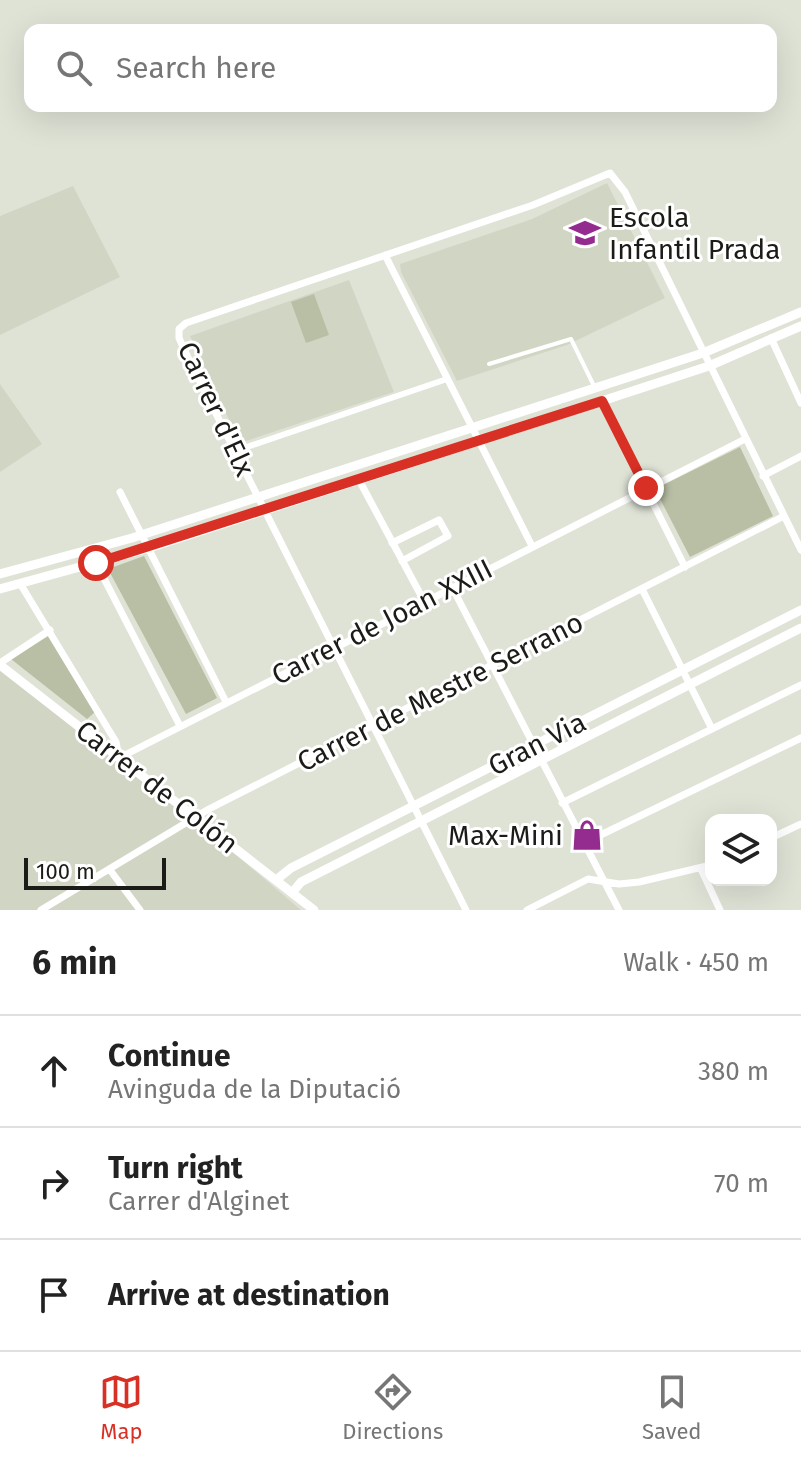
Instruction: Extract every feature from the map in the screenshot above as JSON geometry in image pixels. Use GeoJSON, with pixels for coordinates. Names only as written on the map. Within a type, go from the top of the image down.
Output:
{"type":"FeatureCollection","features":[{"type":"Feature","properties":{"kind":"street"},"geometry":{"type":"LineString","coordinates":[[532,546],[385,255],[533,205],[604,172],[610,173],[625,192],[801,550]]}},
{"type":"Feature","properties":{"kind":"street","name":"Carrer d'Elx"},"geometry":{"type":"LineString","coordinates":[[385,255],[186,323],[179,329],[179,338],[466,910]]}},
{"type":"Feature","properties":{"kind":"street"},"geometry":{"type":"LineString","coordinates":[[0,587],[3,582],[0,575],[142,534],[703,353],[801,312]]}},
{"type":"Feature","properties":{"kind":"street"},"geometry":{"type":"LineString","coordinates":[[0,587],[21,585],[265,511],[709,366],[801,326]]}},
{"type":"Feature","properties":{"kind":"street"},"geometry":{"type":"LineString","coordinates":[[771,338],[801,403]]}},
{"type":"Feature","properties":{"kind":"street"},"geometry":{"type":"LineString","coordinates":[[235,451],[447,379]]}},
{"type":"Feature","properties":{"kind":"street"},"geometry":{"type":"LineString","coordinates":[[602,401],[685,567]]}},
{"type":"Feature","properties":{"kind":"street","name":"Carrer de Joan XXIII"},"geometry":{"type":"LineString","coordinates":[[119,758],[745,439]]}},
{"type":"Feature","properties":{"kind":"street"},"geometry":{"type":"LineString","coordinates":[[763,476],[801,456]]}},
{"type":"Feature","properties":{"kind":"street"},"geometry":{"type":"LineString","coordinates":[[359,480],[424,601]]}},
{"type":"Feature","properties":{"kind":"street"},"geometry":{"type":"LineString","coordinates":[[120,492],[226,702]]}},
{"type":"Feature","properties":{"kind":"street","name":"Carrer de Mestre Serrano"},"geometry":{"type":"LineString","coordinates":[[41,910],[209,809],[784,516]]}},
{"type":"Feature","properties":{"kind":"street"},"geometry":{"type":"LineString","coordinates":[[392,543],[439,520],[448,536],[402,561]]}},
{"type":"Feature","properties":{"kind":"street"},"geometry":{"type":"LineString","coordinates":[[96,563],[180,726]]}},
{"type":"Feature","properties":{"kind":"street"},"geometry":{"type":"LineString","coordinates":[[21,585],[116,742],[119,758]]}},
{"type":"Feature","properties":{"kind":"street"},"geometry":{"type":"LineString","coordinates":[[452,587],[539,761],[619,910]]}},
{"type":"Feature","properties":{"kind":"street"},"geometry":{"type":"LineString","coordinates":[[642,589],[712,729]]}},
{"type":"Feature","properties":{"kind":"street","name":"Gran Via"},"geometry":{"type":"LineString","coordinates":[[276,880],[291,868],[801,610]]}},
{"type":"Feature","properties":{"kind":"street","name":"Gran Via"},"geometry":{"type":"LineString","coordinates":[[292,893],[301,882],[801,628]]}},
{"type":"Feature","properties":{"kind":"street"},"geometry":{"type":"LineString","coordinates":[[0,664],[50,630]]}},
{"type":"Feature","properties":{"kind":"street","name":"Carrer de Colón"},"geometry":{"type":"LineString","coordinates":[[0,664],[314,910]]}},
{"type":"Feature","properties":{"kind":"street"},"geometry":{"type":"LineString","coordinates":[[562,803],[801,685]]}},
{"type":"Feature","properties":{"kind":"street"},"geometry":{"type":"LineString","coordinates":[[584,843],[801,738]]}},
{"type":"Feature","properties":{"kind":"street"},"geometry":{"type":"LineString","coordinates":[[777,835],[801,824]]}},
{"type":"Feature","properties":{"kind":"street"},"geometry":{"type":"LineString","coordinates":[[527,910],[588,879],[619,884],[705,867]]}},
{"type":"Feature","properties":{"kind":"street"},"geometry":{"type":"LineString","coordinates":[[701,869],[720,910]]}},
{"type":"Feature","properties":{"kind":"street"},"geometry":{"type":"LineString","coordinates":[[110,870],[140,910]]}},
{"type":"Feature","properties":{"kind":"lane"},"geometry":{"type":"LineString","coordinates":[[489,364],[571,339],[595,388]]}},
{"type":"Feature","properties":{"kind":"shaded area"},"geometry":{"type":"Polygon","coordinates":[[[607,183],[665,298],[567,345],[457,381],[401,272],[400,264],[532,219],[607,183]]]}},
{"type":"Feature","properties":{"kind":"shaded area"},"geometry":{"type":"Polygon","coordinates":[[[73,186],[120,277],[0,335],[0,216],[73,186]]]}},
{"type":"Feature","properties":{"kind":"shaded area"},"geometry":{"type":"Polygon","coordinates":[[[349,280],[394,392],[240,443],[190,336],[349,280]]]}},
{"type":"Feature","properties":{"kind":"shaded area"},"geometry":{"type":"Polygon","coordinates":[[[314,294],[329,335],[306,343],[291,302],[314,294]]]}},
{"type":"Feature","properties":{"kind":"shaded area"},"geometry":{"type":"Polygon","coordinates":[[[0,384],[42,444],[0,472],[0,384]]]}},
{"type":"Feature","properties":{"kind":"shaded area"},"geometry":{"type":"Polygon","coordinates":[[[740,447],[773,516],[690,557],[655,489],[740,447]]]}},
{"type":"Feature","properties":{"kind":"shaded area"},"geometry":{"type":"Polygon","coordinates":[[[144,556],[217,698],[186,714],[108,569],[144,556]]]}},
{"type":"Feature","properties":{"kind":"shaded area"},"geometry":{"type":"Polygon","coordinates":[[[50,635],[95,712],[87,719],[11,659],[50,635]]]}},
{"type":"Feature","properties":{"kind":"shaded area"},"geometry":{"type":"Polygon","coordinates":[[[0,666],[201,825],[301,910],[0,910],[0,666]]]}},
{"type":"Feature","properties":{"kind":"place","name":"Escola Infantil Prada"},"geometry":{"type":"Point","coordinates":[585,233]}},
{"type":"Feature","properties":{"kind":"place","name":"Max-Mini"},"geometry":{"type":"Point","coordinates":[587,835]}},
{"type":"Feature","properties":{"kind":"route"},"geometry":{"type":"LineString","coordinates":[[96,563],[602,401],[646,488]]}}]}
